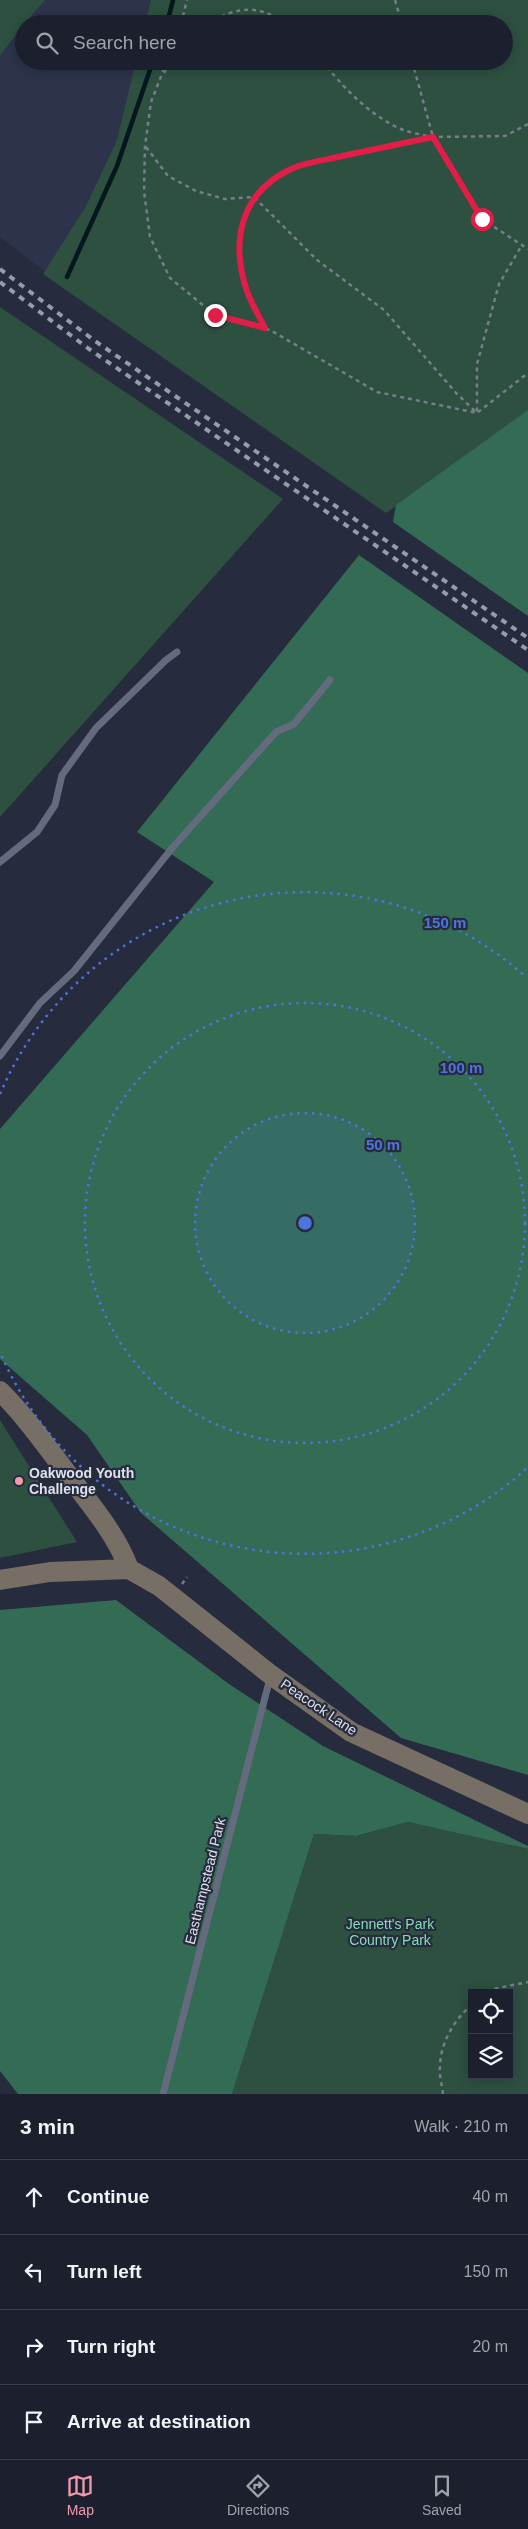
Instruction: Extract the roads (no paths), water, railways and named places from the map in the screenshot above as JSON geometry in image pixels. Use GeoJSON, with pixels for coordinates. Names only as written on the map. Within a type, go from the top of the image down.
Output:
{"type":"FeatureCollection","features":[{"type":"Feature","properties":{"kind":"street"},"geometry":{"type":"LineString","coordinates":[[0,1391],[18,1408],[89,1503],[121,1548],[129,1569],[50,1572],[0,1580]]}},
{"type":"Feature","properties":{"kind":"street","name":"Peacock Lane"},"geometry":{"type":"LineString","coordinates":[[129,1569],[159,1586],[271,1675],[351,1732],[528,1814]]}},
{"type":"Feature","properties":{"kind":"lane"},"geometry":{"type":"LineString","coordinates":[[0,862],[37,832],[55,805],[62,775],[96,728],[166,660],[177,652]]}},
{"type":"Feature","properties":{"kind":"lane"},"geometry":{"type":"LineString","coordinates":[[0,1056],[40,1003],[74,971],[173,847],[276,732],[294,724],[330,680]]}},
{"type":"Feature","properties":{"kind":"lane","name":"Easthampstead Park"},"geometry":{"type":"LineString","coordinates":[[163,2094],[271,1675]]}},
{"type":"Feature","properties":{"kind":"waterway"},"geometry":{"type":"LineString","coordinates":[[169,15],[173,0]]}},
{"type":"Feature","properties":{"kind":"waterway"},"geometry":{"type":"LineString","coordinates":[[67,277],[117,166],[150,70]]}},
{"type":"Feature","properties":{"kind":"railway"},"geometry":{"type":"LineString","coordinates":[[0,269],[95,341],[528,638]]}},
{"type":"Feature","properties":{"kind":"railway"},"geometry":{"type":"LineString","coordinates":[[0,282],[89,349],[528,650]]}},
{"type":"Feature","properties":{"kind":"place","name":"Oakwood Youth Challenge"},"geometry":{"type":"Point","coordinates":[19,1481]}},
{"type":"Feature","properties":{"kind":"park label","name":"Jennett's Park Country Park"},"geometry":{"type":"Point","coordinates":[390,1932]}}]}
